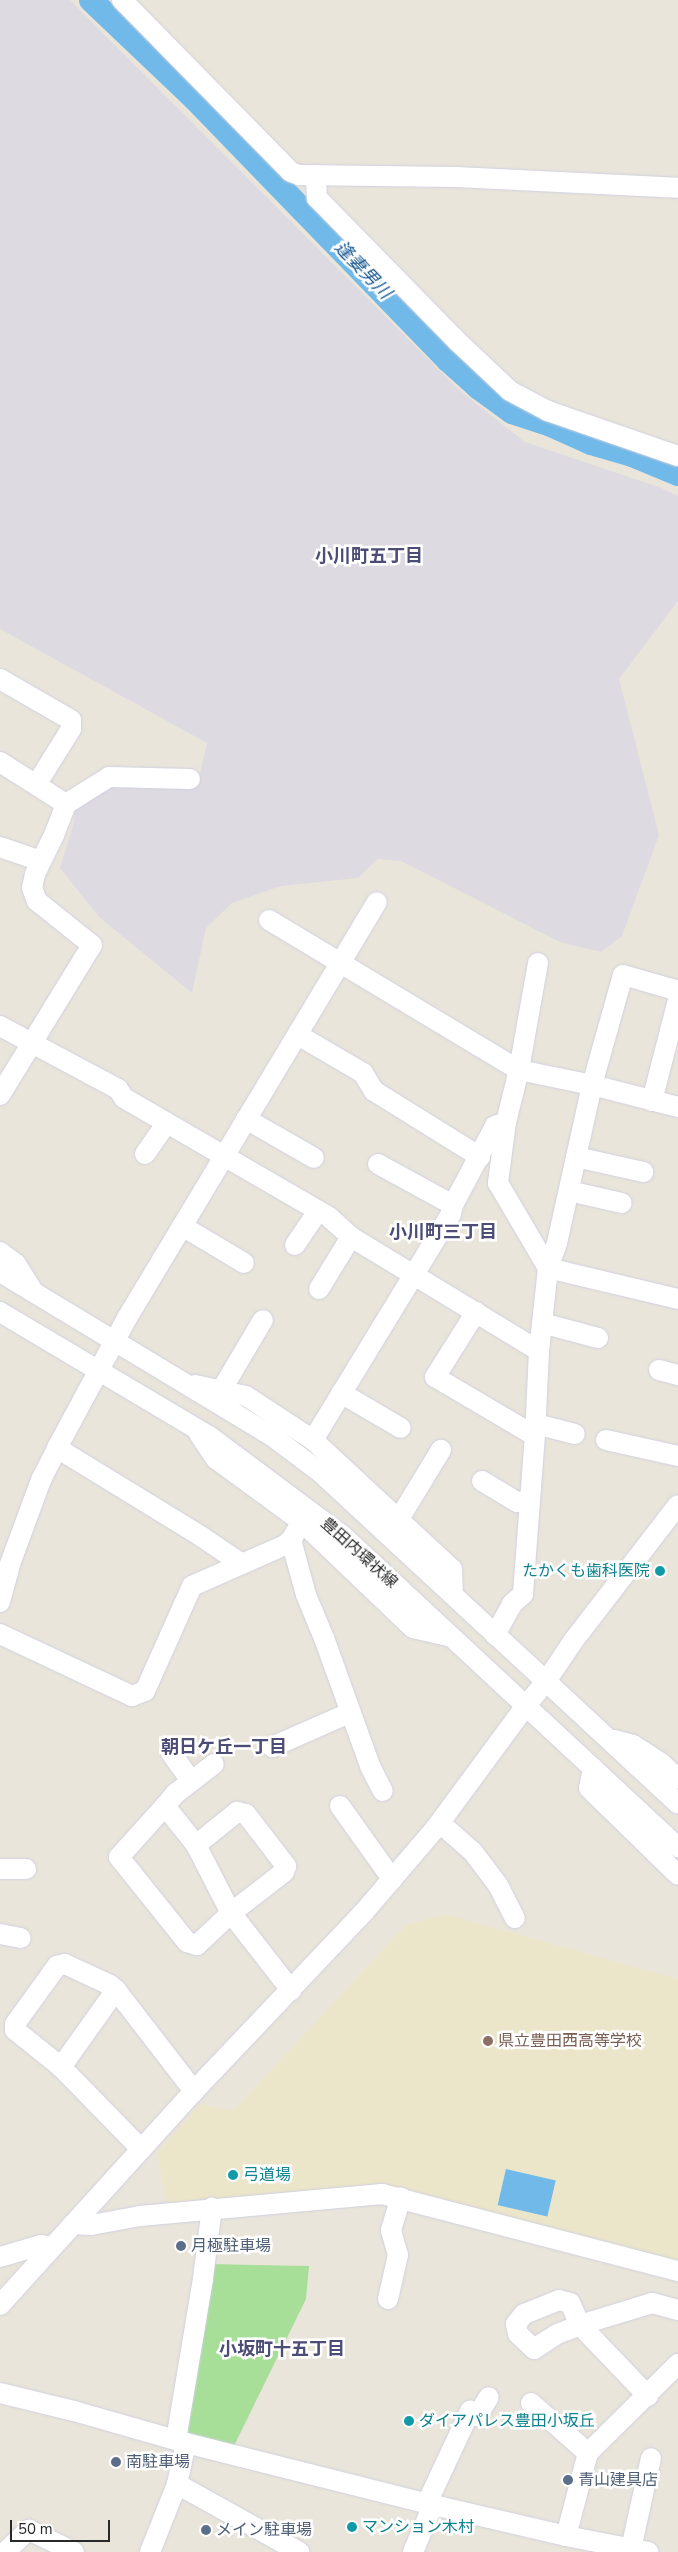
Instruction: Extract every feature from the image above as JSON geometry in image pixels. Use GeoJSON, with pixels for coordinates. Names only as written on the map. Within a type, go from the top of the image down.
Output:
{"type":"FeatureCollection","features":[{"type":"Feature","properties":{"kind":"street"},"geometry":{"type":"LineString","coordinates":[[122,0],[287,170],[299,175],[456,177],[678,188]]}},
{"type":"Feature","properties":{"kind":"street"},"geometry":{"type":"LineString","coordinates":[[316,175],[317,198],[462,346],[510,391],[548,411],[678,456]]}},
{"type":"Feature","properties":{"kind":"street"},"geometry":{"type":"LineString","coordinates":[[0,679],[71,720],[72,729],[36,785]]}},
{"type":"Feature","properties":{"kind":"street"},"geometry":{"type":"LineString","coordinates":[[0,762],[66,804]]}},
{"type":"Feature","properties":{"kind":"street"},"geometry":{"type":"LineString","coordinates":[[0,1095],[92,945],[38,901],[32,888],[34,874],[66,804],[109,777],[190,779]]}},
{"type":"Feature","properties":{"kind":"street"},"geometry":{"type":"LineString","coordinates":[[0,846],[41,861]]}},
{"type":"Feature","properties":{"kind":"street"},"geometry":{"type":"LineString","coordinates":[[0,1602],[5,1561],[57,1448],[223,1156],[378,902]]}},
{"type":"Feature","properties":{"kind":"street"},"geometry":{"type":"LineString","coordinates":[[268,920],[340,965],[519,1070],[592,1085],[678,1107]]}},
{"type":"Feature","properties":{"kind":"street"},"geometry":{"type":"LineString","coordinates":[[538,963],[519,1070],[506,1122],[498,1183],[548,1268],[678,1299]]}},
{"type":"Feature","properties":{"kind":"street"},"geometry":{"type":"LineString","coordinates":[[495,1635],[512,1604],[523,1594],[539,1351],[548,1268],[557,1243],[592,1085],[623,975],[674,990],[678,998],[652,1101]]}},
{"type":"Feature","properties":{"kind":"street"},"geometry":{"type":"LineString","coordinates":[[0,1026],[30,1044],[118,1089],[124,1098],[329,1217],[351,1237],[539,1351]]}},
{"type":"Feature","properties":{"kind":"street"},"geometry":{"type":"LineString","coordinates":[[298,1035],[363,1073],[374,1091],[480,1157]]}},
{"type":"Feature","properties":{"kind":"street"},"geometry":{"type":"LineString","coordinates":[[246,1119],[314,1158]]}},
{"type":"Feature","properties":{"kind":"street"},"geometry":{"type":"LineString","coordinates":[[313,1440],[413,1273],[451,1214],[452,1206],[495,1126],[506,1122]]}},
{"type":"Feature","properties":{"kind":"street"},"geometry":{"type":"LineString","coordinates":[[145,1154],[167,1123]]}},
{"type":"Feature","properties":{"kind":"street"},"geometry":{"type":"LineString","coordinates":[[576,1157],[643,1172]]}},
{"type":"Feature","properties":{"kind":"street"},"geometry":{"type":"LineString","coordinates":[[378,1164],[452,1206]]}},
{"type":"Feature","properties":{"kind":"street"},"geometry":{"type":"LineString","coordinates":[[569,1191],[622,1204]]}},
{"type":"Feature","properties":{"kind":"street"},"geometry":{"type":"LineString","coordinates":[[295,1245],[318,1211]]}},
{"type":"Feature","properties":{"kind":"street"},"geometry":{"type":"LineString","coordinates":[[182,1226],[244,1263]]}},
{"type":"Feature","properties":{"kind":"street"},"geometry":{"type":"LineString","coordinates":[[319,1288],[351,1237]]}},
{"type":"Feature","properties":{"kind":"street"},"geometry":{"type":"LineString","coordinates":[[0,1252],[16,1264],[33,1292]]}},
{"type":"Feature","properties":{"kind":"street","name":"豊田内環状線"},"geometry":{"type":"LineString","coordinates":[[0,1272],[272,1436],[320,1472],[495,1635],[547,1680],[678,1804]]}},
{"type":"Feature","properties":{"kind":"street","name":"豊田内環状線"},"geometry":{"type":"LineString","coordinates":[[0,1312],[9,1324],[100,1371],[196,1428],[277,1485],[342,1535],[525,1707],[678,1847]]}},
{"type":"Feature","properties":{"kind":"street"},"geometry":{"type":"LineString","coordinates":[[476,1312],[435,1377],[535,1430],[575,1434]]}},
{"type":"Feature","properties":{"kind":"street"},"geometry":{"type":"LineString","coordinates":[[222,1389],[263,1320]]}},
{"type":"Feature","properties":{"kind":"street"},"geometry":{"type":"LineString","coordinates":[[542,1323],[598,1338]]}},
{"type":"Feature","properties":{"kind":"street"},"geometry":{"type":"LineString","coordinates":[[186,1383],[222,1389],[246,1396],[313,1440],[452,1568],[453,1596]]}},
{"type":"Feature","properties":{"kind":"street"},"geometry":{"type":"LineString","coordinates":[[341,1393],[400,1428]]}},
{"type":"Feature","properties":{"kind":"street"},"geometry":{"type":"LineString","coordinates":[[196,1428],[205,1446],[216,1459],[302,1522],[413,1628],[450,1636]]}},
{"type":"Feature","properties":{"kind":"street"},"geometry":{"type":"LineString","coordinates":[[606,1440],[678,1456]]}},
{"type":"Feature","properties":{"kind":"street"},"geometry":{"type":"LineString","coordinates":[[57,1448],[202,1537],[242,1564]]}},
{"type":"Feature","properties":{"kind":"street"},"geometry":{"type":"LineString","coordinates":[[399,1519],[441,1450]]}},
{"type":"Feature","properties":{"kind":"street"},"geometry":{"type":"LineString","coordinates":[[482,1481],[518,1502],[530,1501]]}},
{"type":"Feature","properties":{"kind":"street"},"geometry":{"type":"LineString","coordinates":[[0,2305],[194,2091],[291,1990],[440,1823],[547,1680],[574,1640],[678,1505]]}},
{"type":"Feature","properties":{"kind":"street"},"geometry":{"type":"LineString","coordinates":[[0,1634],[132,1696],[144,1691],[192,1586],[291,1540],[302,1522]]}},
{"type":"Feature","properties":{"kind":"street"},"geometry":{"type":"LineString","coordinates":[[291,1540],[306,1595],[324,1638],[349,1713],[370,1766],[383,1791]]}},
{"type":"Feature","properties":{"kind":"street"},"geometry":{"type":"LineString","coordinates":[[272,1747],[349,1713]]}},
{"type":"Feature","properties":{"kind":"street"},"geometry":{"type":"LineString","coordinates":[[608,1739],[633,1744],[678,1779]]}},
{"type":"Feature","properties":{"kind":"street"},"geometry":{"type":"LineString","coordinates":[[170,1753],[191,1781]]}},
{"type":"Feature","properties":{"kind":"street"},"geometry":{"type":"LineString","coordinates":[[196,1845],[237,1812],[241,1812],[246,1814],[286,1866],[284,1872],[231,1912],[197,1945],[192,1945],[187,1942],[118,1857],[165,1806],[191,1781],[214,1764]]}},
{"type":"Feature","properties":{"kind":"street"},"geometry":{"type":"LineString","coordinates":[[593,1768],[589,1788],[678,1875]]}},
{"type":"Feature","properties":{"kind":"street"},"geometry":{"type":"LineString","coordinates":[[165,1806],[196,1845],[231,1912],[291,1990]]}},
{"type":"Feature","properties":{"kind":"street"},"geometry":{"type":"LineString","coordinates":[[340,1806],[392,1879]]}},
{"type":"Feature","properties":{"kind":"street"},"geometry":{"type":"LineString","coordinates":[[440,1823],[473,1852],[498,1885],[515,1918]]}},
{"type":"Feature","properties":{"kind":"street"},"geometry":{"type":"LineString","coordinates":[[0,1869],[26,1869]]}},
{"type":"Feature","properties":{"kind":"street"},"geometry":{"type":"LineString","coordinates":[[0,1934],[21,1938]]}},
{"type":"Feature","properties":{"kind":"street"},"geometry":{"type":"LineString","coordinates":[[141,2149],[61,2067],[15,2030],[16,2020],[61,1964],[110,1985],[116,1990],[194,2091]]}},
{"type":"Feature","properties":{"kind":"street"},"geometry":{"type":"LineString","coordinates":[[61,2067],[116,1990]]}},
{"type":"Feature","properties":{"kind":"street"},"geometry":{"type":"LineString","coordinates":[[73,2224],[90,2225],[140,2216],[212,2208],[382,2194],[678,2271]]}},
{"type":"Feature","properties":{"kind":"street"},"geometry":{"type":"LineString","coordinates":[[388,2299],[398,2255],[391,2230],[401,2198]]}},
{"type":"Feature","properties":{"kind":"street"},"geometry":{"type":"LineString","coordinates":[[150,2552],[177,2484],[212,2208]]}},
{"type":"Feature","properties":{"kind":"street"},"geometry":{"type":"LineString","coordinates":[[0,2257],[41,2245],[51,2247]]}},
{"type":"Feature","properties":{"kind":"street"},"geometry":{"type":"LineString","coordinates":[[648,2396],[580,2325],[652,2303],[678,2310]]}},
{"type":"Feature","properties":{"kind":"street"},"geometry":{"type":"LineString","coordinates":[[566,2536],[588,2453],[648,2396],[678,2364]]}},
{"type":"Feature","properties":{"kind":"street"},"geometry":{"type":"LineString","coordinates":[[0,2393],[74,2411],[181,2442],[430,2504],[566,2536],[639,2550],[651,2458]]}},
{"type":"Feature","properties":{"kind":"street"},"geometry":{"type":"LineString","coordinates":[[413,2552],[430,2504],[470,2411],[476,2416],[489,2397]]}},
{"type":"Feature","properties":{"kind":"street"},"geometry":{"type":"LineString","coordinates":[[530,2403],[588,2453]]}},
{"type":"Feature","properties":{"kind":"street"},"geometry":{"type":"LineString","coordinates":[[177,2484],[299,2552]]}},
{"type":"Feature","properties":{"kind":"street"},"geometry":{"type":"LineString","coordinates":[[5,2552],[29,2530],[74,2552]]}},
{"type":"Feature","properties":{"kind":"shaded area"},"geometry":{"type":"Polygon","coordinates":[[[0,0],[70,0],[458,389],[525,442],[659,487],[678,496],[678,601],[619,679],[659,835],[622,936],[601,952],[560,942],[401,861],[378,859],[358,878],[281,886],[232,903],[206,928],[192,993],[99,917],[60,868],[74,822],[76,802],[127,778],[199,779],[207,743],[0,629],[0,0]]]}},
{"type":"Feature","properties":{"kind":"shaded area","name":"県立豊田西高等学校"},"geometry":{"type":"Polygon","coordinates":[[[445,1914],[678,1979],[678,2269],[393,2192],[166,2205],[158,2153],[200,2104],[233,2111],[405,1926],[445,1914]]]}},
{"type":"Feature","properties":{"kind":"green space"},"geometry":{"type":"Polygon","coordinates":[[[209,2264],[309,2266],[306,2299],[232,2450],[181,2437],[209,2264]]]}},
{"type":"Feature","properties":{"kind":"water"},"geometry":{"type":"Polygon","coordinates":[[[506,2169],[556,2180],[547,2217],[498,2205],[506,2169]]]}},
{"type":"Feature","properties":{"kind":"waterway","name":"逢妻男川"},"geometry":{"type":"LineString","coordinates":[[91,0],[194,98],[448,360],[479,388],[512,412],[551,425],[591,443],[632,455],[678,474]]}},
{"type":"Feature","properties":{"kind":"place","name":"たかくも歯科医院"},"geometry":{"type":"Point","coordinates":[660,1571]}},
{"type":"Feature","properties":{"kind":"place","name":"県立豊田西高等学校"},"geometry":{"type":"Point","coordinates":[488,2041]}},
{"type":"Feature","properties":{"kind":"place","name":"弓道場"},"geometry":{"type":"Point","coordinates":[233,2175]}},
{"type":"Feature","properties":{"kind":"place","name":"月極駐車場"},"geometry":{"type":"Point","coordinates":[181,2246]}},
{"type":"Feature","properties":{"kind":"place","name":"ダイアパレス豊田小坂丘"},"geometry":{"type":"Point","coordinates":[409,2421]}},
{"type":"Feature","properties":{"kind":"place","name":"南駐車場"},"geometry":{"type":"Point","coordinates":[116,2462]}},
{"type":"Feature","properties":{"kind":"place","name":"青山建具店"},"geometry":{"type":"Point","coordinates":[568,2480]}},
{"type":"Feature","properties":{"kind":"place","name":"マンション木村"},"geometry":{"type":"Point","coordinates":[352,2527]}},
{"type":"Feature","properties":{"kind":"place","name":"メイン駐車場"},"geometry":{"type":"Point","coordinates":[206,2530]}},
{"type":"Feature","properties":{"kind":"district","name":"小川町五丁目"},"geometry":{"type":"Point","coordinates":[369,556]}},
{"type":"Feature","properties":{"kind":"district","name":"小川町三丁目"},"geometry":{"type":"Point","coordinates":[443,1232]}},
{"type":"Feature","properties":{"kind":"district","name":"朝日ケ丘一丁目"},"geometry":{"type":"Point","coordinates":[224,1747]}},
{"type":"Feature","properties":{"kind":"district","name":"小坂町十五丁目"},"geometry":{"type":"Point","coordinates":[282,2349]}}]}
